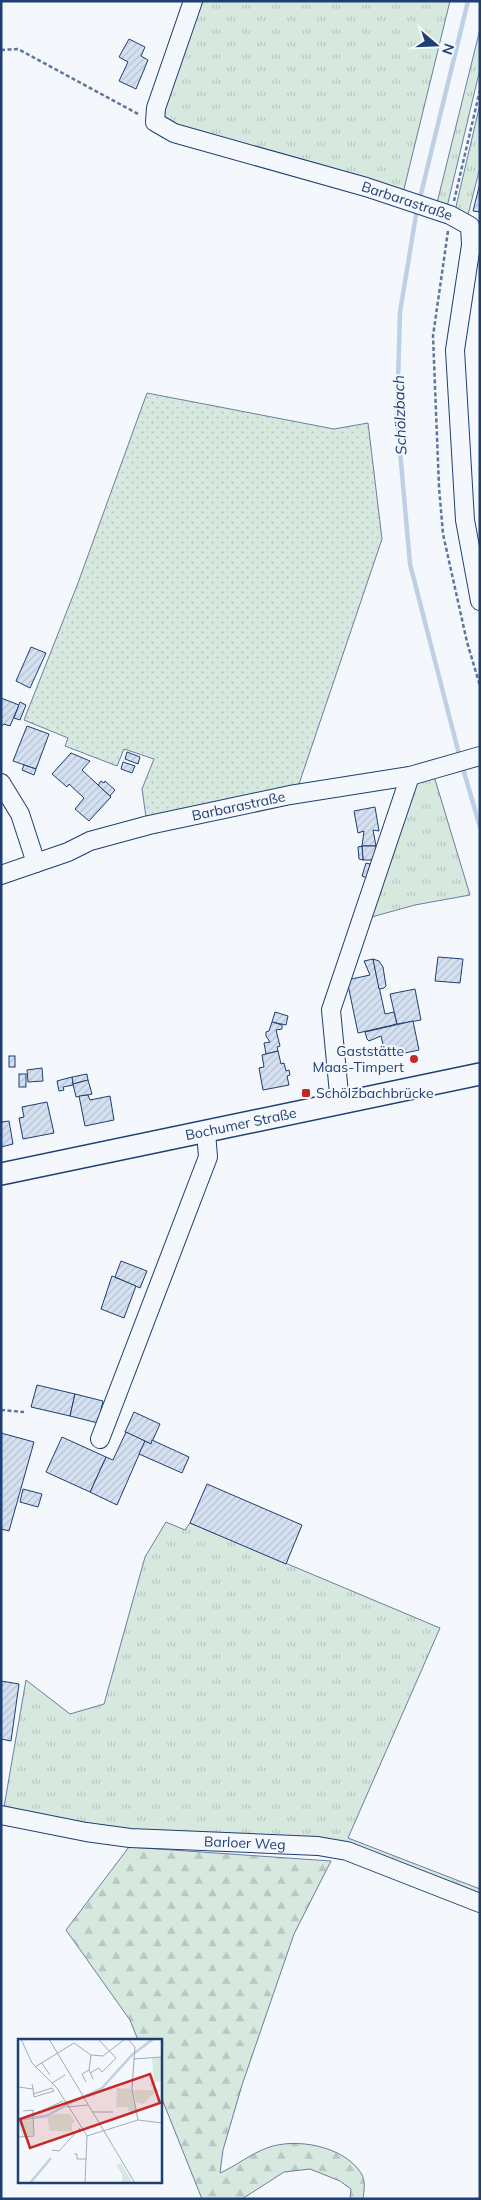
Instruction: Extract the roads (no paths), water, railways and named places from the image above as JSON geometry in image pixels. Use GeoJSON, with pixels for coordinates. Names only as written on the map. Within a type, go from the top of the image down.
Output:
{"type":"FeatureCollection","features":[{"type":"Feature","properties":{"kind":"main road","name":"Bochumer Straße"},"geometry":{"type":"LineString","coordinates":[[1,1174],[475,1075]]}},
{"type":"Feature","properties":{"kind":"street","name":"Barbarastraße"},"geometry":{"type":"LineString","coordinates":[[193,1],[156,108],[155,122],[174,133],[302,168],[393,196],[450,215],[475,227],[455,350],[465,520],[480,601]]}},
{"type":"Feature","properties":{"kind":"street","name":"Barbarastraße"},"geometry":{"type":"LineString","coordinates":[[1,874],[68,852],[90,841],[149,825],[290,795],[410,776],[480,756]]}},
{"type":"Feature","properties":{"kind":"street"},"geometry":{"type":"LineString","coordinates":[[340,1104],[331,1010],[410,776]]}},
{"type":"Feature","properties":{"kind":"street"},"geometry":{"type":"LineString","coordinates":[[1,784],[20,814],[36,863]]}},
{"type":"Feature","properties":{"kind":"street"},"geometry":{"type":"LineString","coordinates":[[100,1439],[208,1157],[206,1132]]}},
{"type":"Feature","properties":{"kind":"street","name":"Barloer Weg"},"geometry":{"type":"LineString","coordinates":[[1,1815],[86,1832],[130,1838],[318,1846],[347,1851],[480,1903]]}},
{"type":"Feature","properties":{"kind":"waterway","name":"Schölzbach"},"geometry":{"type":"LineString","coordinates":[[419,202],[468,1]]}},
{"type":"Feature","properties":{"kind":"waterway","name":"Schölzbach"},"geometry":{"type":"LineString","coordinates":[[417,209],[400,312],[397,417],[410,564],[460,758]]}},
{"type":"Feature","properties":{"kind":"waterway","name":"Schölzbach"},"geometry":{"type":"LineString","coordinates":[[462,765],[480,827]]}},
{"type":"Feature","properties":{"kind":"place","name":"Gaststätte Maas-Timpert"},"geometry":{"type":"Point","coordinates":[414,1059]}},
{"type":"Feature","properties":{"kind":"place","name":"Schölzbachbrücke"},"geometry":{"type":"Point","coordinates":[306,1093]}}]}
